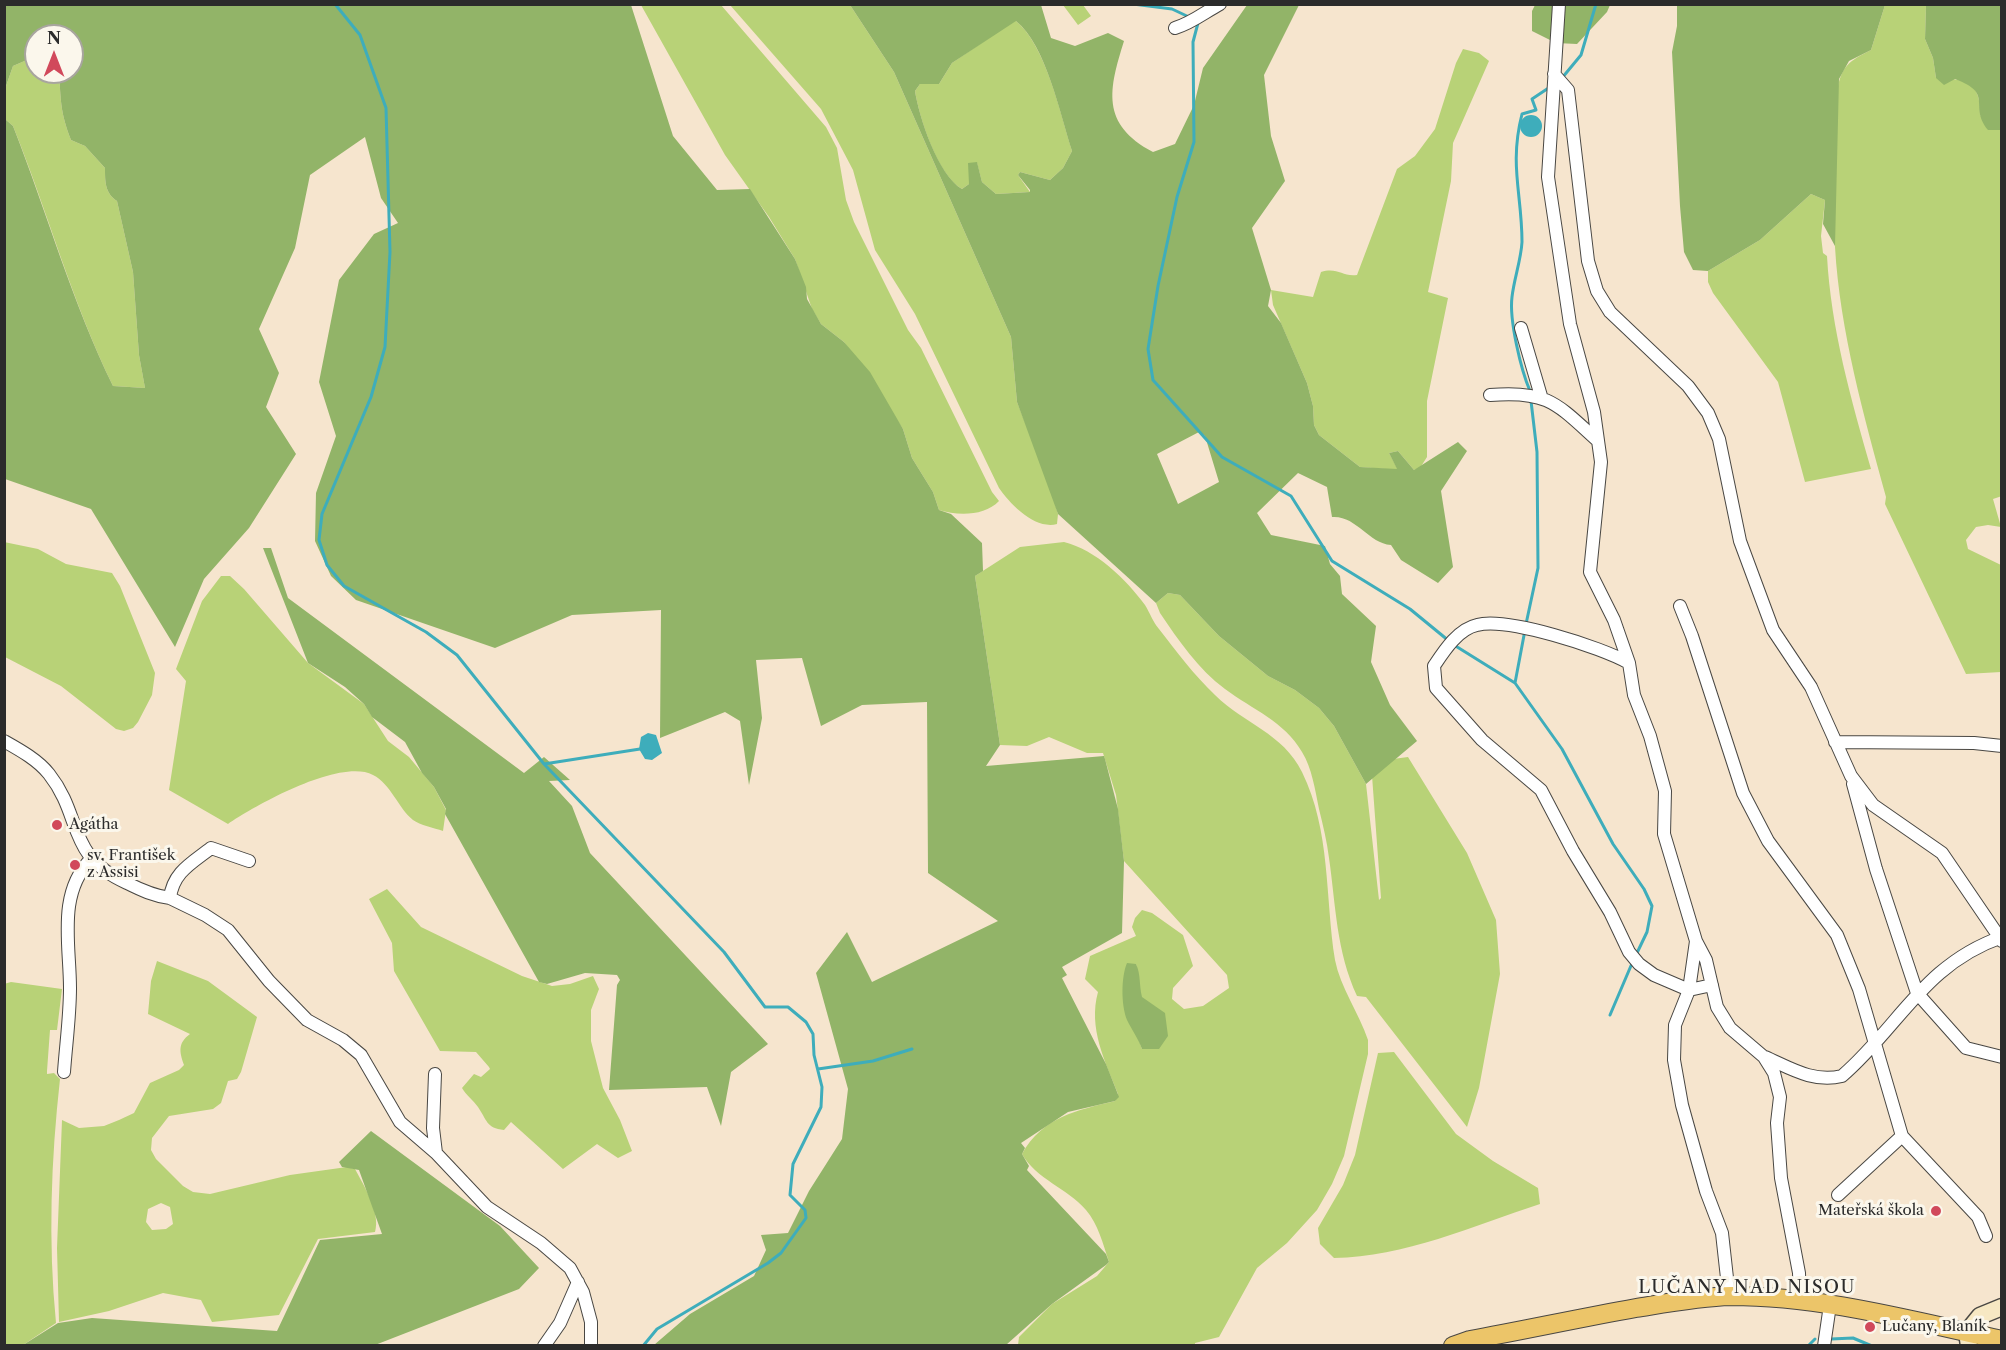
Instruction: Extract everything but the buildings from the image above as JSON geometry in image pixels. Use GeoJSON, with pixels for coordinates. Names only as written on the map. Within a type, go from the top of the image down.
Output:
{"type":"FeatureCollection","features":[{"type":"Feature","properties":{"kind":"main road"},"geometry":{"type":"LineString","coordinates":[[1453,1346],[1470,1340],[1600,1315],[1691,1299],[1729,1296],[1830,1305],[1968,1339],[2001,1340]]}},
{"type":"Feature","properties":{"kind":"street"},"geometry":{"type":"LineString","coordinates":[[1175,28],[1188,24],[1220,4]]}},
{"type":"Feature","properties":{"kind":"street"},"geometry":{"type":"LineString","coordinates":[[1559,4],[1548,177],[1570,324],[1594,412],[1601,462],[1590,572],[1614,620],[1629,663],[1634,695],[1650,736],[1665,790],[1664,834],[1696,941],[1706,960],[1717,1007],[1730,1028],[1764,1057],[1801,1074],[1830,1079],[1842,1076],[1917,993],[1950,962],[2000,939],[1942,853],[1873,805],[1851,776]]}},
{"type":"Feature","properties":{"kind":"street"},"geometry":{"type":"LineString","coordinates":[[1554,74],[1568,90],[1588,261],[1597,291],[1610,312],[1688,386],[1708,413],[1719,439],[1740,541],[1773,630],[1811,687],[1851,776],[1876,869],[1917,993],[1966,1048],[2001,1057]]}},
{"type":"Feature","properties":{"kind":"street"},"geometry":{"type":"LineString","coordinates":[[1521,328],[1541,396]]}},
{"type":"Feature","properties":{"kind":"street"},"geometry":{"type":"LineString","coordinates":[[1490,394],[1511,393],[1541,396],[1565,411],[1598,441]]}},
{"type":"Feature","properties":{"kind":"street"},"geometry":{"type":"LineString","coordinates":[[1680,606],[1743,793],[1768,840],[1837,935],[1859,989],[1902,1136],[1978,1217],[1986,1236]]}},
{"type":"Feature","properties":{"kind":"street"},"geometry":{"type":"LineString","coordinates":[[1629,663],[1606,650],[1497,622],[1474,625],[1450,643],[1434,666],[1436,688],[1482,740],[1541,790],[1573,851],[1610,912],[1629,952],[1639,964],[1654,975],[1689,990],[1712,985]]}},
{"type":"Feature","properties":{"kind":"street"},"geometry":{"type":"LineString","coordinates":[[4,741],[27,754],[48,772],[58,787],[91,859],[109,876],[156,896],[170,898],[205,915],[228,930],[269,981],[307,1020],[343,1040],[361,1055],[400,1122],[436,1153],[487,1207],[541,1244],[570,1268],[578,1282],[591,1322],[591,1346]]}},
{"type":"Feature","properties":{"kind":"street"},"geometry":{"type":"LineString","coordinates":[[1835,742],[1974,743],[2001,746]]}},
{"type":"Feature","properties":{"kind":"street"},"geometry":{"type":"LineString","coordinates":[[170,898],[171,884],[180,873],[211,848],[249,861]]}},
{"type":"Feature","properties":{"kind":"street"},"geometry":{"type":"LineString","coordinates":[[64,1072],[70,989],[68,904],[82,867],[91,859]]}},
{"type":"Feature","properties":{"kind":"street"},"geometry":{"type":"LineString","coordinates":[[1696,941],[1689,990],[1675,1025],[1674,1060],[1682,1105],[1706,1191],[1722,1233],[1729,1296]]}},
{"type":"Feature","properties":{"kind":"street"},"geometry":{"type":"LineString","coordinates":[[1764,1057],[1774,1073],[1780,1097],[1777,1123],[1780,1178],[1799,1273],[1800,1301]]}},
{"type":"Feature","properties":{"kind":"street"},"geometry":{"type":"LineString","coordinates":[[435,1074],[436,1103],[433,1128],[436,1153]]}},
{"type":"Feature","properties":{"kind":"street"},"geometry":{"type":"LineString","coordinates":[[1838,1195],[1902,1136]]}},
{"type":"Feature","properties":{"kind":"street"},"geometry":{"type":"LineString","coordinates":[[544,1346],[560,1323],[578,1282]]}},
{"type":"Feature","properties":{"kind":"street"},"geometry":{"type":"LineString","coordinates":[[1824,1346],[1830,1305]]}},
{"type":"Feature","properties":{"kind":"street"},"geometry":{"type":"LineString","coordinates":[[1968,1339],[1980,1316],[2001,1307]]}},
{"type":"Feature","properties":{"kind":"green space"},"geometry":{"type":"Polygon","coordinates":[[[5,4],[631,5],[673,136],[717,190],[750,189],[795,259],[806,287],[807,299],[821,324],[844,342],[870,372],[903,429],[912,458],[933,492],[939,510],[951,514],[982,543],[983,571],[975,576],[1000,745],[986,766],[1104,756],[1118,809],[1124,861],[1122,933],[1062,967],[1067,975],[1062,978],[1106,1064],[1119,1097],[1115,1101],[1068,1112],[1021,1143],[1025,1148],[1022,1154],[1029,1166],[1027,1170],[1106,1254],[1109,1262],[1106,1265],[1052,1304],[1006,1345],[654,1345],[690,1314],[754,1276],[766,1250],[761,1235],[788,1233],[809,1191],[842,1139],[848,1089],[816,973],[847,932],[872,982],[998,921],[928,873],[927,702],[862,705],[821,726],[802,658],[756,660],[762,718],[749,785],[740,721],[725,712],[660,738],[661,610],[572,615],[495,648],[356,600],[331,576],[315,541],[316,493],[336,436],[319,382],[339,280],[374,234],[398,223],[381,198],[365,137],[310,175],[295,248],[259,329],[279,373],[266,407],[296,454],[249,528],[204,579],[175,647],[91,509],[5,479],[5,119],[13,126],[72,290],[113,386],[145,388],[139,355],[133,272],[117,201],[108,191],[105,168],[85,146],[71,140],[63,113],[60,84],[84,84],[84,24],[24,24],[24,61],[13,66],[5,89],[5,4]]]}},
{"type":"Feature","properties":{"kind":"green space"},"geometry":{"type":"Polygon","coordinates":[[[641,5],[721,5],[826,127],[837,148],[846,200],[854,222],[908,330],[921,348],[992,492],[999,501],[993,506],[971,513],[939,510],[933,492],[912,458],[903,429],[844,342],[821,324],[812,309],[795,259],[769,217],[725,155],[641,5]]]}},
{"type":"Feature","properties":{"kind":"green space"},"geometry":{"type":"Polygon","coordinates":[[[730,5],[850,5],[894,72],[1011,337],[1017,402],[1048,480],[1058,514],[1057,524],[1049,525],[1032,519],[1016,508],[999,488],[915,314],[875,250],[853,170],[821,109],[730,5]]]}},
{"type":"Feature","properties":{"kind":"green space"},"geometry":{"type":"Polygon","coordinates":[[[850,5],[1041,5],[1051,38],[1075,46],[1108,33],[1124,41],[1115,75],[1113,104],[1124,130],[1153,152],[1175,144],[1194,105],[1203,68],[1247,5],[1299,5],[1264,75],[1271,136],[1285,181],[1252,228],[1271,290],[1268,306],[1281,323],[1307,383],[1313,406],[1314,425],[1319,435],[1360,467],[1397,469],[1389,453],[1398,451],[1414,470],[1458,442],[1467,451],[1441,491],[1453,567],[1438,583],[1401,560],[1391,545],[1375,540],[1348,520],[1332,517],[1327,487],[1298,473],[1257,513],[1271,535],[1325,546],[1330,564],[1340,576],[1342,594],[1376,626],[1371,662],[1390,705],[1417,741],[1366,784],[1334,726],[1319,708],[1295,690],[1268,676],[1219,636],[1180,595],[1168,593],[1156,603],[1058,514],[1017,402],[1011,337],[894,72],[850,5]],[[1016,21],[952,63],[939,84],[920,84],[915,91],[925,130],[938,159],[953,182],[962,189],[969,184],[968,163],[977,162],[982,182],[996,194],[1030,192],[1018,175],[1020,172],[1050,180],[1063,168],[1072,151],[1044,63],[1027,32],[1016,21]],[[1199,432],[1157,454],[1178,504],[1219,482],[1205,436],[1199,432]]]}},
{"type":"Feature","properties":{"kind":"green space"},"geometry":{"type":"Polygon","coordinates":[[[1063,5],[1083,5],[1091,16],[1078,25],[1063,5]]]}},
{"type":"Feature","properties":{"kind":"green space"},"geometry":{"type":"Polygon","coordinates":[[[1535,5],[1610,5],[1607,12],[1577,44],[1556,43],[1532,31],[1532,11],[1535,5]]]}},
{"type":"Feature","properties":{"kind":"green space"},"geometry":{"type":"Polygon","coordinates":[[[1677,5],[1885,5],[1871,50],[1849,61],[1839,79],[1835,246],[1823,224],[1825,200],[1811,194],[1760,240],[1708,271],[1693,270],[1684,252],[1680,206],[1672,52],[1677,26],[1677,5]]]}},
{"type":"Feature","properties":{"kind":"green space"},"geometry":{"type":"Polygon","coordinates":[[[1885,5],[1926,5],[1925,39],[1933,58],[1936,78],[1955,79],[1969,84],[1978,95],[1980,115],[1997,130],[2001,130],[2002,496],[1993,499],[2001,527],[1988,525],[1976,527],[1966,540],[1968,549],[2001,565],[2001,672],[1966,674],[1885,504],[1886,497],[1854,374],[1842,311],[1834,228],[1837,92],[1841,76],[1847,65],[1871,50],[1885,5]]]}},
{"type":"Feature","properties":{"kind":"green space"},"geometry":{"type":"Polygon","coordinates":[[[1926,5],[2001,5],[2001,130],[1988,130],[1980,114],[1978,95],[1967,84],[1955,79],[1944,85],[1936,78],[1933,58],[1925,39],[1926,5]]]}},
{"type":"Feature","properties":{"kind":"green space"},"geometry":{"type":"Polygon","coordinates":[[[1015,20],[1026,31],[1043,62],[1057,99],[1072,151],[1063,168],[1050,180],[1020,172],[1018,175],[1030,192],[996,194],[982,182],[977,163],[969,184],[962,189],[945,172],[931,145],[915,91],[920,84],[939,84],[952,63],[1015,20]]]}},
{"type":"Feature","properties":{"kind":"green space"},"geometry":{"type":"Polygon","coordinates":[[[1463,49],[1479,53],[1489,61],[1453,143],[1451,181],[1428,292],[1448,298],[1427,401],[1427,457],[1420,468],[1414,470],[1398,451],[1389,453],[1398,470],[1360,467],[1319,435],[1314,425],[1313,406],[1307,383],[1273,305],[1271,290],[1313,297],[1321,272],[1332,271],[1357,275],[1397,169],[1415,156],[1435,129],[1456,63],[1463,49]]]}},
{"type":"Feature","properties":{"kind":"green space"},"geometry":{"type":"Polygon","coordinates":[[[24,61],[24,84],[60,84],[63,113],[71,140],[85,146],[105,168],[108,191],[117,201],[133,272],[139,355],[145,388],[113,386],[98,354],[13,126],[5,119],[5,89],[13,66],[24,61]]]}},
{"type":"Feature","properties":{"kind":"green space"},"geometry":{"type":"Polygon","coordinates":[[[1811,194],[1825,200],[1821,236],[1823,253],[1827,256],[1837,337],[1871,469],[1805,482],[1778,382],[1713,293],[1708,282],[1708,271],[1760,240],[1811,194]]]}},
{"type":"Feature","properties":{"kind":"green space"},"geometry":{"type":"Polygon","coordinates":[[[4,542],[38,549],[66,564],[112,573],[120,586],[155,673],[152,695],[133,728],[124,731],[116,729],[61,686],[5,657],[4,542]]]}},
{"type":"Feature","properties":{"kind":"green space"},"geometry":{"type":"Polygon","coordinates":[[[1064,542],[1099,559],[1137,595],[1157,626],[1207,687],[1226,705],[1274,738],[1294,759],[1311,794],[1323,841],[1337,970],[1368,1040],[1368,1054],[1344,1156],[1332,1184],[1317,1210],[1287,1243],[1257,1268],[1219,1337],[1195,1343],[1195,1345],[1018,1345],[1019,1337],[1052,1304],[1097,1276],[1109,1262],[1097,1228],[1086,1210],[1070,1195],[1035,1170],[1022,1154],[1030,1141],[1050,1123],[1075,1112],[1115,1101],[1118,1094],[1099,1044],[1095,1018],[1098,992],[1085,979],[1090,956],[1136,936],[1132,927],[1135,918],[1142,910],[1152,913],[1183,935],[1193,966],[1173,988],[1172,999],[1184,1009],[1203,1006],[1229,988],[1227,975],[1124,861],[1116,795],[1103,753],[1087,753],[1049,737],[1027,746],[1000,745],[975,576],[1020,547],[1064,542]],[[1136,964],[1136,1032],[1142,1049],[1150,1005],[1141,997],[1136,964]]]}},
{"type":"Feature","properties":{"kind":"green space"},"geometry":{"type":"Polygon","coordinates":[[[263,548],[271,548],[288,598],[524,773],[544,757],[570,780],[549,781],[572,806],[590,853],[768,1044],[731,1072],[721,1126],[707,1087],[609,1090],[617,985],[620,980],[617,975],[585,973],[547,984],[539,982],[445,814],[446,809],[434,787],[422,773],[405,742],[372,717],[364,704],[345,687],[308,663],[263,548]]]}},
{"type":"Feature","properties":{"kind":"green space"},"geometry":{"type":"Polygon","coordinates":[[[221,576],[230,576],[244,589],[308,663],[364,704],[388,741],[409,757],[434,787],[446,810],[443,831],[413,820],[385,784],[373,775],[358,771],[320,778],[299,786],[228,824],[169,790],[186,681],[176,669],[202,601],[221,576]]]}},
{"type":"Feature","properties":{"kind":"green space"},"geometry":{"type":"Polygon","coordinates":[[[1168,593],[1180,595],[1219,636],[1268,676],[1295,690],[1319,708],[1334,726],[1366,784],[1379,900],[1381,898],[1371,762],[1408,757],[1467,853],[1496,920],[1500,974],[1479,1088],[1467,1127],[1366,997],[1357,996],[1341,945],[1326,840],[1313,779],[1302,752],[1295,741],[1277,724],[1225,689],[1189,654],[1160,613],[1156,603],[1168,593]]]}},
{"type":"Feature","properties":{"kind":"green space"},"geometry":{"type":"Polygon","coordinates":[[[387,889],[421,927],[522,976],[552,986],[570,984],[593,976],[599,989],[591,1010],[591,1041],[603,1088],[620,1120],[632,1151],[618,1158],[597,1144],[563,1169],[511,1122],[504,1130],[488,1123],[462,1088],[474,1074],[481,1077],[490,1069],[489,1067],[476,1052],[440,1051],[394,971],[392,943],[369,899],[387,889]]]}},
{"type":"Feature","properties":{"kind":"green space"},"geometry":{"type":"Polygon","coordinates":[[[157,961],[208,981],[257,1017],[241,1072],[237,1079],[228,1081],[221,1103],[213,1109],[169,1116],[152,1138],[151,1150],[156,1159],[183,1186],[193,1192],[210,1194],[290,1175],[347,1167],[355,1169],[371,1200],[376,1217],[375,1232],[318,1239],[279,1315],[212,1322],[201,1300],[163,1293],[109,1311],[59,1322],[57,1248],[62,1120],[79,1128],[104,1126],[119,1120],[134,1113],[150,1083],[179,1070],[184,1065],[181,1048],[183,1041],[190,1034],[148,1014],[151,981],[157,961]],[[161,1203],[148,1209],[146,1222],[152,1230],[166,1229],[173,1224],[170,1207],[161,1203]]]}},
{"type":"Feature","properties":{"kind":"green space"},"geometry":{"type":"Polygon","coordinates":[[[1127,963],[1136,964],[1142,997],[1165,1013],[1168,1036],[1159,1049],[1142,1049],[1127,1020],[1122,991],[1127,963]]]}},
{"type":"Feature","properties":{"kind":"green space"},"geometry":{"type":"Polygon","coordinates":[[[11,982],[62,989],[57,1030],[50,1030],[47,1071],[47,1074],[54,1073],[60,1079],[54,1140],[52,1201],[52,1262],[56,1323],[23,1345],[5,1345],[4,984],[11,982]]]}},
{"type":"Feature","properties":{"kind":"green space"},"geometry":{"type":"Polygon","coordinates":[[[1394,1052],[1456,1134],[1493,1161],[1538,1188],[1540,1204],[1412,1246],[1360,1256],[1334,1258],[1320,1244],[1318,1228],[1343,1185],[1355,1155],[1378,1053],[1394,1052]]]}},
{"type":"Feature","properties":{"kind":"green space"},"geometry":{"type":"Polygon","coordinates":[[[371,1131],[500,1226],[539,1268],[519,1289],[375,1345],[23,1345],[58,1323],[92,1318],[277,1331],[320,1240],[382,1234],[359,1170],[342,1167],[339,1162],[371,1131]]]}},
{"type":"Feature","properties":{"kind":"water"},"geometry":{"type":"Polygon","coordinates":[[[1531,115],[1541,122],[1542,126],[1535,136],[1531,137],[1521,130],[1520,126],[1527,116],[1531,115]]]}},
{"type":"Feature","properties":{"kind":"water"},"geometry":{"type":"Polygon","coordinates":[[[648,733],[656,735],[662,753],[652,760],[645,759],[639,749],[641,737],[648,733]]]}},
{"type":"Feature","properties":{"kind":"waterway"},"geometry":{"type":"LineString","coordinates":[[335,4],[360,35],[386,108],[390,252],[385,347],[371,397],[322,514],[319,540],[327,565],[344,586],[426,632],[457,655],[544,764],[724,952],[765,1007],[788,1007],[806,1022],[813,1034],[814,1055],[822,1087],[821,1107],[793,1164],[790,1195],[805,1210],[806,1218],[781,1253],[657,1329],[643,1346]]}},
{"type":"Feature","properties":{"kind":"waterway"},"geometry":{"type":"LineString","coordinates":[[1133,4],[1172,9],[1189,17]]}},
{"type":"Feature","properties":{"kind":"waterway"},"geometry":{"type":"LineString","coordinates":[[1562,78],[1581,55],[1596,4]]}},
{"type":"Feature","properties":{"kind":"waterway"},"geometry":{"type":"LineString","coordinates":[[1198,23],[1193,42],[1194,142],[1177,197],[1158,286],[1148,349],[1153,380],[1222,457],[1291,496],[1332,561],[1410,609],[1449,641]]}},
{"type":"Feature","properties":{"kind":"waterway"},"geometry":{"type":"LineString","coordinates":[[1530,391],[1516,345],[1512,318],[1513,290],[1522,242],[1516,164],[1518,132],[1522,114],[1536,110],[1532,99],[1550,87]]}},
{"type":"Feature","properties":{"kind":"waterway"},"geometry":{"type":"LineString","coordinates":[[1526,624],[1538,568],[1537,452],[1531,401]]}},
{"type":"Feature","properties":{"kind":"waterway"},"geometry":{"type":"LineString","coordinates":[[1515,683],[1525,630]]}},
{"type":"Feature","properties":{"kind":"waterway"},"geometry":{"type":"LineString","coordinates":[[1454,645],[1515,683],[1562,749],[1613,844],[1644,889],[1652,906],[1647,932],[1636,955]]}},
{"type":"Feature","properties":{"kind":"waterway"},"geometry":{"type":"LineString","coordinates":[[544,764],[640,749]]}},
{"type":"Feature","properties":{"kind":"waterway"},"geometry":{"type":"LineString","coordinates":[[1610,1015],[1633,961]]}},
{"type":"Feature","properties":{"kind":"waterway"},"geometry":{"type":"LineString","coordinates":[[818,1069],[873,1061],[912,1049]]}},
{"type":"Feature","properties":{"kind":"waterway"},"geometry":{"type":"LineString","coordinates":[[1831,1339],[1853,1338],[1872,1346]]}},
{"type":"Feature","properties":{"kind":"waterway"},"geometry":{"type":"LineString","coordinates":[[1808,1346],[1815,1339]]}},
{"type":"Feature","properties":{"kind":"place","name":"Agátha"},"geometry":{"type":"Point","coordinates":[57,825]}},
{"type":"Feature","properties":{"kind":"place","name":"sv. František z Assisi"},"geometry":{"type":"Point","coordinates":[75,865]}},
{"type":"Feature","properties":{"kind":"place","name":"Mateřská škola"},"geometry":{"type":"Point","coordinates":[1936,1211]}},
{"type":"Feature","properties":{"kind":"place","name":"Lučany, Blaník"},"geometry":{"type":"Point","coordinates":[1870,1327]}},
{"type":"Feature","properties":{"kind":"district","name":"LUČANY NAD NISOU"},"geometry":{"type":"Point","coordinates":[1747,1288]}}]}
